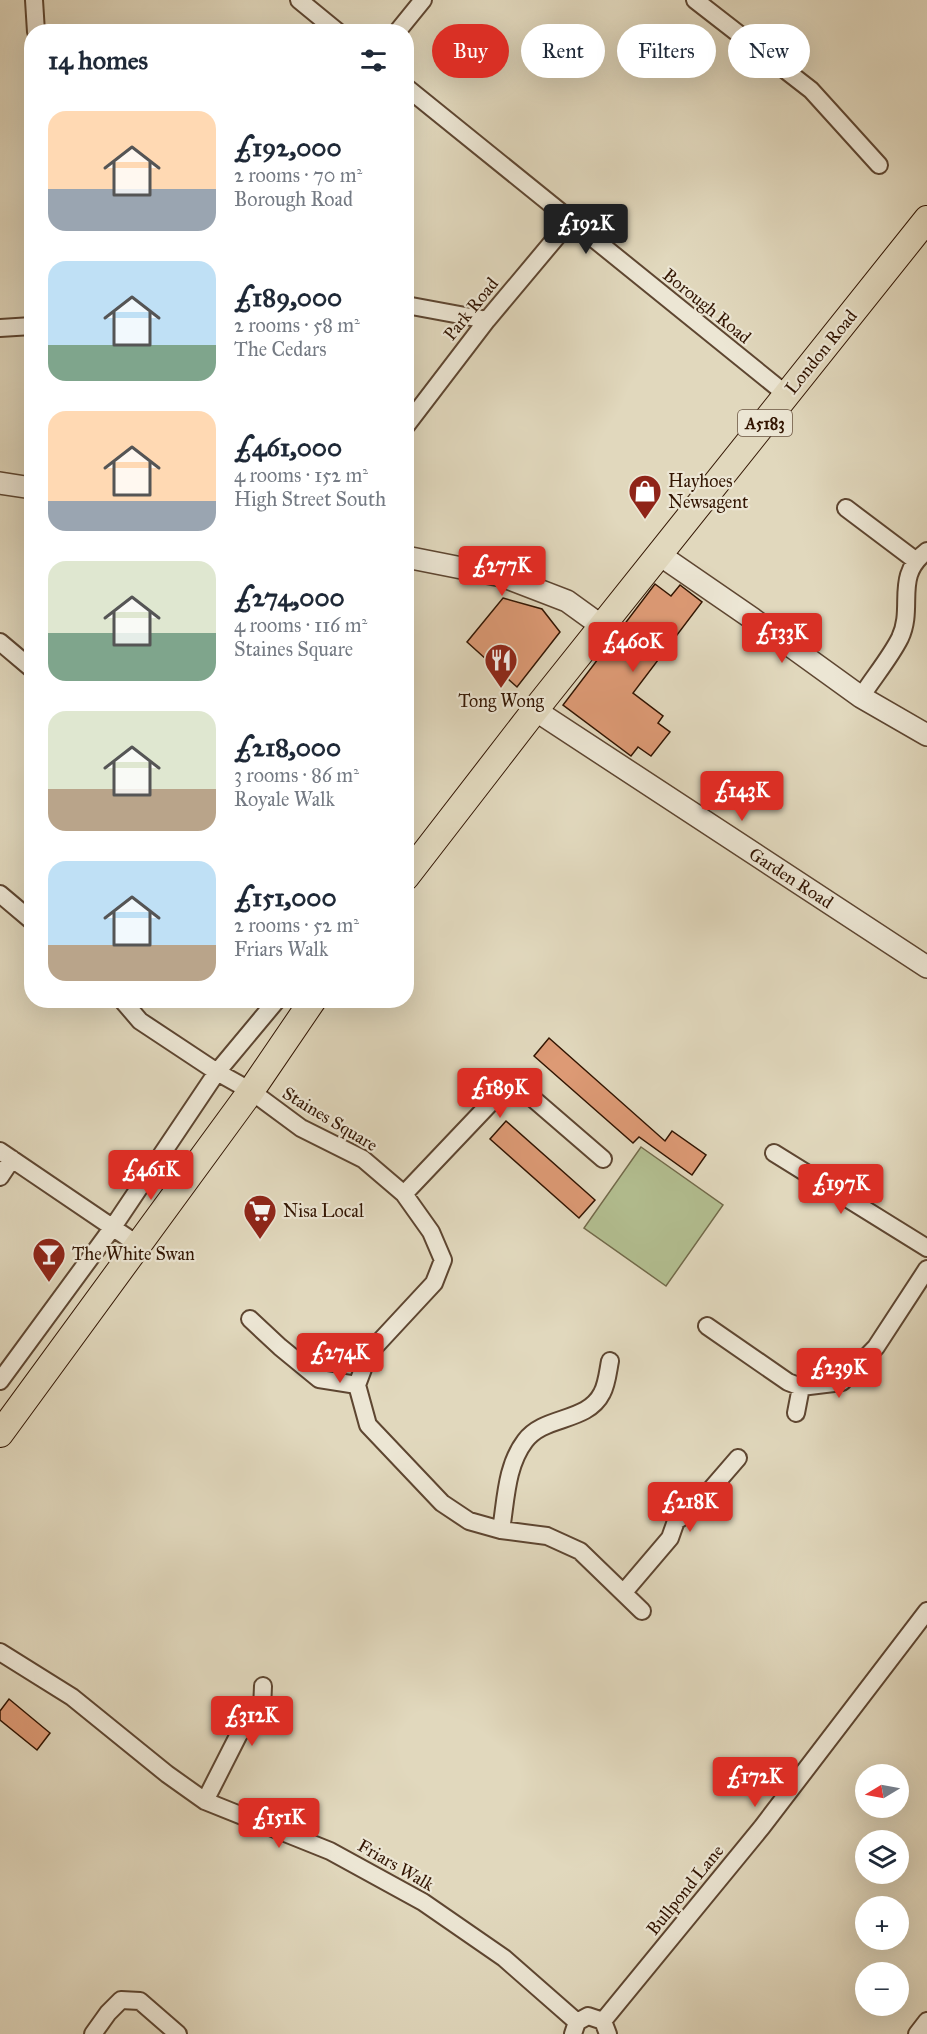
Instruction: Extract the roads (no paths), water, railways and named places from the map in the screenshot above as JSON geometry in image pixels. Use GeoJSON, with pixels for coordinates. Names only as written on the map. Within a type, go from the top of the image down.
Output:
{"type":"FeatureCollection","features":[{"type":"Feature","properties":{"kind":"main road","name":"London Road"},"geometry":{"type":"LineString","coordinates":[[603,627],[927,219]]}},
{"type":"Feature","properties":{"kind":"main road","name":"A5183"},"geometry":{"type":"LineString","coordinates":[[414,867],[535,710],[603,627]]}},
{"type":"Feature","properties":{"kind":"main road"},"geometry":{"type":"LineString","coordinates":[[0,1434],[251,1091],[308,1008]]}},
{"type":"Feature","properties":{"kind":"street"},"geometry":{"type":"LineString","coordinates":[[34,0],[36,24]]}},
{"type":"Feature","properties":{"kind":"street"},"geometry":{"type":"LineString","coordinates":[[299,0],[328,24]]}},
{"type":"Feature","properties":{"kind":"street"},"geometry":{"type":"LineString","coordinates":[[404,24],[423,0]]}},
{"type":"Feature","properties":{"kind":"street"},"geometry":{"type":"LineString","coordinates":[[695,0],[811,90],[879,165]]}},
{"type":"Feature","properties":{"kind":"street","name":"Borough Road"},"geometry":{"type":"LineString","coordinates":[[414,93],[787,395]]}},
{"type":"Feature","properties":{"kind":"street","name":"Park Road"},"geometry":{"type":"LineString","coordinates":[[414,416],[487,320],[570,220]]}},
{"type":"Feature","properties":{"kind":"street"},"geometry":{"type":"LineString","coordinates":[[414,306],[487,320]]}},
{"type":"Feature","properties":{"kind":"street"},"geometry":{"type":"LineString","coordinates":[[0,328],[24,326]]}},
{"type":"Feature","properties":{"kind":"street"},"geometry":{"type":"LineString","coordinates":[[0,483],[24,487]]}},
{"type":"Feature","properties":{"kind":"street"},"geometry":{"type":"LineString","coordinates":[[846,508],[921,556],[906,583],[905,621],[900,637],[861,697]]}},
{"type":"Feature","properties":{"kind":"street"},"geometry":{"type":"LineString","coordinates":[[660,555],[861,697],[927,735]]}},
{"type":"Feature","properties":{"kind":"street"},"geometry":{"type":"LineString","coordinates":[[414,559],[502,576],[567,601],[603,627]]}},
{"type":"Feature","properties":{"kind":"street"},"geometry":{"type":"LineString","coordinates":[[0,642],[24,662]]}},
{"type":"Feature","properties":{"kind":"street","name":"Garden Road"},"geometry":{"type":"LineString","coordinates":[[535,710],[927,967]]}},
{"type":"Feature","properties":{"kind":"street"},"geometry":{"type":"LineString","coordinates":[[0,894],[24,914]]}},
{"type":"Feature","properties":{"kind":"street","name":"Staines Square"},"geometry":{"type":"LineString","coordinates":[[129,1008],[140,1021],[217,1072],[251,1091],[301,1128],[363,1159],[404,1194],[431,1232],[442,1260],[434,1282],[369,1353],[357,1385]]}},
{"type":"Feature","properties":{"kind":"street"},"geometry":{"type":"LineString","coordinates":[[0,1381],[113,1227],[217,1072],[270,1008]]}},
{"type":"Feature","properties":{"kind":"street"},"geometry":{"type":"LineString","coordinates":[[404,1194],[499,1094],[512,1088],[530,1096],[603,1159]]}},
{"type":"Feature","properties":{"kind":"street"},"geometry":{"type":"LineString","coordinates":[[774,1153],[927,1248]]}},
{"type":"Feature","properties":{"kind":"street"},"geometry":{"type":"LineString","coordinates":[[0,1177],[6,1155],[137,1244]]}},
{"type":"Feature","properties":{"kind":"street"},"geometry":{"type":"LineString","coordinates":[[707,1326],[788,1382],[801,1387],[842,1382],[876,1347],[927,1269]]}},
{"type":"Feature","properties":{"kind":"street"},"geometry":{"type":"LineString","coordinates":[[250,1319],[319,1379],[357,1385],[368,1425],[442,1503],[469,1521],[501,1530],[547,1536],[580,1551],[642,1611]]}},
{"type":"Feature","properties":{"kind":"street"},"geometry":{"type":"LineString","coordinates":[[501,1530],[512,1463],[526,1439],[550,1424],[585,1412],[602,1393],[610,1361]]}},
{"type":"Feature","properties":{"kind":"street"},"geometry":{"type":"LineString","coordinates":[[796,1413],[801,1387]]}},
{"type":"Feature","properties":{"kind":"street"},"geometry":{"type":"LineString","coordinates":[[624,1592],[670,1538],[676,1521],[693,1510],[738,1458]]}},
{"type":"Feature","properties":{"kind":"street","name":"Bullpond Lane"},"geometry":{"type":"LineString","coordinates":[[605,2027],[927,1611]]}},
{"type":"Feature","properties":{"kind":"street","name":"Friars Walk"},"geometry":{"type":"LineString","coordinates":[[0,1652],[72,1697],[167,1774],[206,1801],[330,1851],[423,1902],[504,1958],[575,2028]]}},
{"type":"Feature","properties":{"kind":"street"},"geometry":{"type":"LineString","coordinates":[[206,1801],[239,1734],[262,1709],[263,1686]]}},
{"type":"Feature","properties":{"kind":"street"},"geometry":{"type":"LineString","coordinates":[[93,2034],[108,2013],[122,2000],[140,2001],[178,2034]]}},
{"type":"Feature","properties":{"kind":"street"},"geometry":{"type":"LineString","coordinates":[[575,2028],[588,2016],[605,2027]]}},
{"type":"Feature","properties":{"kind":"place","name":"Hayhoes Newsagent"},"geometry":{"type":"Point","coordinates":[645,520]}},
{"type":"Feature","properties":{"kind":"place","name":"Tong Wong"},"geometry":{"type":"Point","coordinates":[501,689]}},
{"type":"Feature","properties":{"kind":"place","name":"Nisa Local"},"geometry":{"type":"Point","coordinates":[260,1240]}},
{"type":"Feature","properties":{"kind":"place","name":"The White Swan"},"geometry":{"type":"Point","coordinates":[49,1283]}}]}
